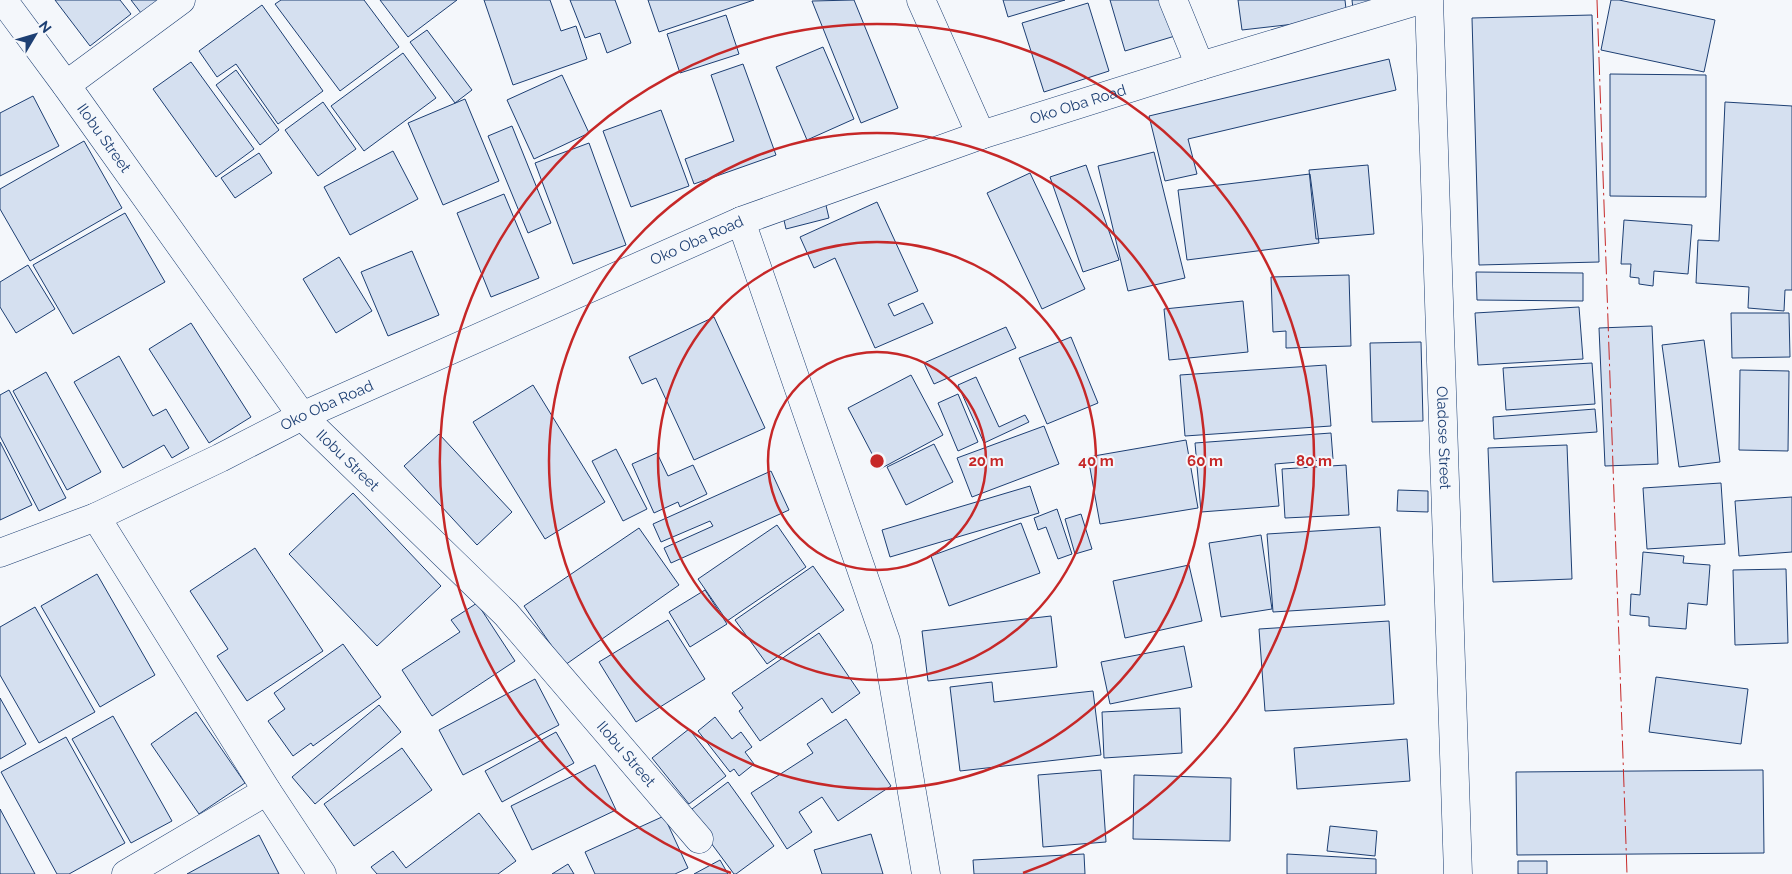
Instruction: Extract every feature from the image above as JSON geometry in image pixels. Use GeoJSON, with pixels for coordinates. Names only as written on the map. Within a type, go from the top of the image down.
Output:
{"type":"FeatureCollection","features":[{"type":"Feature","properties":{"kind":"street","name":"Ilobu Street"},"geometry":{"type":"LineString","coordinates":[[3,0],[66,85],[302,416],[506,614],[699,839]]}},
{"type":"Feature","properties":{"kind":"street"},"geometry":{"type":"LineString","coordinates":[[66,85],[181,0]]}},
{"type":"Feature","properties":{"kind":"street"},"geometry":{"type":"LineString","coordinates":[[921,0],[981,135]]}},
{"type":"Feature","properties":{"kind":"street"},"geometry":{"type":"LineString","coordinates":[[1173,0],[1200,66]]}},
{"type":"Feature","properties":{"kind":"street","name":"Oladose Street"},"geometry":{"type":"LineString","coordinates":[[1429,0],[1458,874]]}},
{"type":"Feature","properties":{"kind":"street","name":"Oko Oba Road"},"geometry":{"type":"LineString","coordinates":[[0,553],[96,517],[220,458],[302,416],[741,221],[981,135],[1408,1]]}},
{"type":"Feature","properties":{"kind":"street"},"geometry":{"type":"LineString","coordinates":[[741,221],[886,641],[926,874]]}},
{"type":"Feature","properties":{"kind":"street"},"geometry":{"type":"LineString","coordinates":[[96,517],[267,791],[322,874]]}},
{"type":"Feature","properties":{"kind":"street"},"geometry":{"type":"LineString","coordinates":[[126,874],[267,791]]}},
{"type":"Feature","properties":{"kind":"building"},"geometry":{"type":"Polygon","coordinates":[[[55,0],[120,0],[131,14],[90,46],[55,0]]]}},
{"type":"Feature","properties":{"kind":"building"},"geometry":{"type":"Polygon","coordinates":[[[131,0],[159,0],[141,13],[131,0]]]}},
{"type":"Feature","properties":{"kind":"building"},"geometry":{"type":"Polygon","coordinates":[[[281,0],[364,0],[399,47],[340,91],[275,4],[281,0]]]}},
{"type":"Feature","properties":{"kind":"building"},"geometry":{"type":"Polygon","coordinates":[[[380,0],[457,0],[408,37],[380,0]]]}},
{"type":"Feature","properties":{"kind":"building"},"geometry":{"type":"Polygon","coordinates":[[[484,0],[550,0],[561,31],[576,26],[587,59],[513,85],[484,0]]]}},
{"type":"Feature","properties":{"kind":"building"},"geometry":{"type":"Polygon","coordinates":[[[570,0],[615,0],[631,43],[607,53],[600,33],[585,38],[570,0]]]}},
{"type":"Feature","properties":{"kind":"building"},"geometry":{"type":"Polygon","coordinates":[[[648,0],[754,0],[659,32],[648,0]]]}},
{"type":"Feature","properties":{"kind":"building"},"geometry":{"type":"Polygon","coordinates":[[[854,0],[898,108],[861,123],[812,1],[854,0]]]}},
{"type":"Feature","properties":{"kind":"building"},"geometry":{"type":"Polygon","coordinates":[[[1003,0],[1065,0],[1008,17],[1003,0]]]}},
{"type":"Feature","properties":{"kind":"building"},"geometry":{"type":"Polygon","coordinates":[[[1110,0],[1164,0],[1175,36],[1125,51],[1110,0]]]}},
{"type":"Feature","properties":{"kind":"building"},"geometry":{"type":"Polygon","coordinates":[[[1238,0],[1345,0],[1347,18],[1242,30],[1238,0]]]}},
{"type":"Feature","properties":{"kind":"building"},"geometry":{"type":"Polygon","coordinates":[[[1352,0],[1384,0],[1353,9],[1352,0]]]}},
{"type":"Feature","properties":{"kind":"building"},"geometry":{"type":"Polygon","coordinates":[[[1611,0],[1619,0],[1715,20],[1704,72],[1601,50],[1611,0]]]}},
{"type":"Feature","properties":{"kind":"building"},"geometry":{"type":"Polygon","coordinates":[[[1088,3],[1109,71],[1044,92],[1022,23],[1088,3]]]}},
{"type":"Feature","properties":{"kind":"building"},"geometry":{"type":"Polygon","coordinates":[[[262,5],[323,91],[278,124],[236,64],[217,77],[199,51],[262,5]]]}},
{"type":"Feature","properties":{"kind":"building"},"geometry":{"type":"Polygon","coordinates":[[[726,15],[739,54],[680,73],[667,34],[726,15]]]}},
{"type":"Feature","properties":{"kind":"building"},"geometry":{"type":"Polygon","coordinates":[[[1592,15],[1599,262],[1479,265],[1472,18],[1592,15]]]}},
{"type":"Feature","properties":{"kind":"building"},"geometry":{"type":"Polygon","coordinates":[[[427,30],[472,90],[455,103],[410,42],[427,30]]]}},
{"type":"Feature","properties":{"kind":"building"},"geometry":{"type":"Polygon","coordinates":[[[823,47],[854,119],[807,140],[776,67],[823,47]]]}},
{"type":"Feature","properties":{"kind":"building"},"geometry":{"type":"Polygon","coordinates":[[[403,53],[436,98],[364,151],[331,106],[403,53]]]}},
{"type":"Feature","properties":{"kind":"building"},"geometry":{"type":"Polygon","coordinates":[[[1389,59],[1396,90],[1188,139],[1197,174],[1165,181],[1149,116],[1389,59]]]}},
{"type":"Feature","properties":{"kind":"building"},"geometry":{"type":"Polygon","coordinates":[[[191,62],[254,149],[216,177],[153,89],[191,62]]]}},
{"type":"Feature","properties":{"kind":"building"},"geometry":{"type":"Polygon","coordinates":[[[743,64],[776,155],[694,184],[685,159],[734,141],[711,75],[743,64]]]}},
{"type":"Feature","properties":{"kind":"building"},"geometry":{"type":"Polygon","coordinates":[[[236,70],[279,130],[260,145],[216,85],[236,70]]]}},
{"type":"Feature","properties":{"kind":"building"},"geometry":{"type":"Polygon","coordinates":[[[1610,74],[1706,75],[1706,197],[1610,196],[1610,74]]]}},
{"type":"Feature","properties":{"kind":"building"},"geometry":{"type":"Polygon","coordinates":[[[562,75],[589,133],[534,159],[507,100],[562,75]]]}},
{"type":"Feature","properties":{"kind":"building"},"geometry":{"type":"Polygon","coordinates":[[[33,96],[59,146],[0,176],[0,113],[33,96]]]}},
{"type":"Feature","properties":{"kind":"building"},"geometry":{"type":"Polygon","coordinates":[[[465,99],[499,181],[443,205],[408,123],[465,99]]]}},
{"type":"Feature","properties":{"kind":"building"},"geometry":{"type":"Polygon","coordinates":[[[323,102],[356,149],[318,176],[285,130],[323,102]]]}},
{"type":"Feature","properties":{"kind":"building"},"geometry":{"type":"Polygon","coordinates":[[[1725,102],[1792,106],[1792,290],[1785,290],[1784,311],[1748,308],[1749,287],[1696,283],[1698,240],[1719,241],[1725,102]]]}},
{"type":"Feature","properties":{"kind":"building"},"geometry":{"type":"Polygon","coordinates":[[[661,110],[689,186],[631,207],[603,131],[661,110]]]}},
{"type":"Feature","properties":{"kind":"building"},"geometry":{"type":"Polygon","coordinates":[[[512,126],[551,223],[528,233],[488,136],[512,126]]]}},
{"type":"Feature","properties":{"kind":"building"},"geometry":{"type":"Polygon","coordinates":[[[84,141],[122,208],[30,261],[0,209],[0,189],[84,141]]]}},
{"type":"Feature","properties":{"kind":"building"},"geometry":{"type":"Polygon","coordinates":[[[589,143],[626,245],[573,264],[535,163],[589,143]]]}},
{"type":"Feature","properties":{"kind":"building"},"geometry":{"type":"Polygon","coordinates":[[[393,151],[418,199],[350,235],[324,187],[393,151]]]}},
{"type":"Feature","properties":{"kind":"building"},"geometry":{"type":"Polygon","coordinates":[[[1154,152],[1185,278],[1128,291],[1098,166],[1154,152]]]}},
{"type":"Feature","properties":{"kind":"building"},"geometry":{"type":"Polygon","coordinates":[[[259,153],[272,173],[235,198],[221,178],[259,153]]]}},
{"type":"Feature","properties":{"kind":"building"},"geometry":{"type":"Polygon","coordinates":[[[1086,165],[1119,260],[1083,272],[1050,177],[1086,165]]]}},
{"type":"Feature","properties":{"kind":"building"},"geometry":{"type":"Polygon","coordinates":[[[1368,165],[1374,234],[1316,239],[1309,170],[1368,165]]]}},
{"type":"Feature","properties":{"kind":"building"},"geometry":{"type":"Polygon","coordinates":[[[1030,173],[1085,289],[1042,309],[987,193],[1030,173]]]}},
{"type":"Feature","properties":{"kind":"building"},"geometry":{"type":"Polygon","coordinates":[[[1310,174],[1319,243],[1187,260],[1178,190],[1310,174]]]}},
{"type":"Feature","properties":{"kind":"building"},"geometry":{"type":"Polygon","coordinates":[[[504,194],[539,278],[491,297],[457,213],[504,194]]]}},
{"type":"Feature","properties":{"kind":"building"},"geometry":{"type":"Polygon","coordinates":[[[824,197],[829,218],[786,229],[781,207],[824,197]]]}},
{"type":"Feature","properties":{"kind":"building"},"geometry":{"type":"Polygon","coordinates":[[[877,202],[918,291],[888,304],[894,316],[923,303],[933,323],[875,348],[835,258],[814,268],[800,237],[877,202]]]}},
{"type":"Feature","properties":{"kind":"building"},"geometry":{"type":"Polygon","coordinates":[[[125,213],[165,282],[73,334],[33,265],[125,213]]]}},
{"type":"Feature","properties":{"kind":"building"},"geometry":{"type":"Polygon","coordinates":[[[1624,220],[1692,225],[1688,274],[1654,271],[1653,286],[1639,284],[1639,278],[1630,277],[1631,264],[1621,264],[1624,220]]]}},
{"type":"Feature","properties":{"kind":"building"},"geometry":{"type":"Polygon","coordinates":[[[412,251],[439,315],[388,336],[361,272],[412,251]]]}},
{"type":"Feature","properties":{"kind":"building"},"geometry":{"type":"Polygon","coordinates":[[[339,257],[372,311],[336,333],[303,279],[339,257]]]}},
{"type":"Feature","properties":{"kind":"building"},"geometry":{"type":"Polygon","coordinates":[[[28,265],[55,309],[16,333],[0,307],[0,282],[28,265]]]}},
{"type":"Feature","properties":{"kind":"building"},"geometry":{"type":"Polygon","coordinates":[[[1476,272],[1583,273],[1583,301],[1477,300],[1476,272]]]}},
{"type":"Feature","properties":{"kind":"building"},"geometry":{"type":"Polygon","coordinates":[[[1349,275],[1351,346],[1286,348],[1286,331],[1273,332],[1271,277],[1349,275]]]}},
{"type":"Feature","properties":{"kind":"building"},"geometry":{"type":"Polygon","coordinates":[[[1243,301],[1248,352],[1169,360],[1164,309],[1243,301]]]}},
{"type":"Feature","properties":{"kind":"building"},"geometry":{"type":"Polygon","coordinates":[[[1579,307],[1583,359],[1478,365],[1475,313],[1579,307]]]}},
{"type":"Feature","properties":{"kind":"building"},"geometry":{"type":"Polygon","coordinates":[[[1731,313],[1789,313],[1790,357],[1732,358],[1731,313]]]}},
{"type":"Feature","properties":{"kind":"building"},"geometry":{"type":"Polygon","coordinates":[[[714,317],[765,428],[694,460],[656,378],[642,384],[629,357],[714,317]]]}},
{"type":"Feature","properties":{"kind":"building"},"geometry":{"type":"Polygon","coordinates":[[[191,323],[251,417],[209,443],[149,349],[191,323]]]}},
{"type":"Feature","properties":{"kind":"building"},"geometry":{"type":"Polygon","coordinates":[[[1652,326],[1658,464],[1605,466],[1599,328],[1652,326]]]}},
{"type":"Feature","properties":{"kind":"building"},"geometry":{"type":"Polygon","coordinates":[[[1006,327],[1016,348],[934,384],[924,363],[1006,327]]]}},
{"type":"Feature","properties":{"kind":"building"},"geometry":{"type":"Polygon","coordinates":[[[1071,337],[1098,403],[1047,424],[1019,358],[1071,337]]]}},
{"type":"Feature","properties":{"kind":"building"},"geometry":{"type":"Polygon","coordinates":[[[1704,340],[1720,462],[1679,467],[1662,345],[1704,340]]]}},
{"type":"Feature","properties":{"kind":"building"},"geometry":{"type":"Polygon","coordinates":[[[1421,342],[1423,421],[1372,422],[1370,343],[1421,342]]]}},
{"type":"Feature","properties":{"kind":"building"},"geometry":{"type":"Polygon","coordinates":[[[119,356],[153,416],[166,409],[189,448],[172,458],[164,445],[123,468],[74,382],[119,356]]]}},
{"type":"Feature","properties":{"kind":"building"},"geometry":{"type":"Polygon","coordinates":[[[1592,363],[1595,404],[1506,410],[1503,368],[1592,363]]]}},
{"type":"Feature","properties":{"kind":"building"},"geometry":{"type":"Polygon","coordinates":[[[1326,365],[1331,426],[1185,436],[1180,375],[1326,365]]]}},
{"type":"Feature","properties":{"kind":"building"},"geometry":{"type":"Polygon","coordinates":[[[1740,370],[1789,371],[1788,451],[1739,450],[1740,370]]]}},
{"type":"Feature","properties":{"kind":"building"},"geometry":{"type":"Polygon","coordinates":[[[46,372],[101,472],[67,490],[13,391],[46,372]]]}},
{"type":"Feature","properties":{"kind":"building"},"geometry":{"type":"Polygon","coordinates":[[[911,375],[943,435],[880,469],[848,408],[911,375]]]}},
{"type":"Feature","properties":{"kind":"building"},"geometry":{"type":"Polygon","coordinates":[[[976,377],[999,427],[1025,415],[1029,422],[984,443],[958,385],[976,377]]]}},
{"type":"Feature","properties":{"kind":"building"},"geometry":{"type":"Polygon","coordinates":[[[533,385],[605,502],[545,539],[473,422],[533,385]]]}},
{"type":"Feature","properties":{"kind":"building"},"geometry":{"type":"Polygon","coordinates":[[[9,390],[66,498],[39,511],[0,436],[0,395],[9,390]]]}},
{"type":"Feature","properties":{"kind":"building"},"geometry":{"type":"Polygon","coordinates":[[[958,394],[978,442],[958,451],[938,403],[958,394]]]}},
{"type":"Feature","properties":{"kind":"building"},"geometry":{"type":"Polygon","coordinates":[[[1595,409],[1597,432],[1494,439],[1493,417],[1595,409]]]}},
{"type":"Feature","properties":{"kind":"building"},"geometry":{"type":"Polygon","coordinates":[[[1044,426],[1059,464],[972,497],[957,458],[1044,426]]]}},
{"type":"Feature","properties":{"kind":"building"},"geometry":{"type":"Polygon","coordinates":[[[1331,433],[1333,459],[1275,464],[1279,506],[1201,512],[1195,443],[1331,433]]]}},
{"type":"Feature","properties":{"kind":"building"},"geometry":{"type":"Polygon","coordinates":[[[439,434],[512,512],[477,545],[404,466],[439,434]]]}},
{"type":"Feature","properties":{"kind":"building"},"geometry":{"type":"Polygon","coordinates":[[[1186,440],[1198,508],[1100,524],[1088,457],[1186,440]]]}},
{"type":"Feature","properties":{"kind":"building"},"geometry":{"type":"Polygon","coordinates":[[[0,442],[32,505],[0,520],[0,442]]]}},
{"type":"Feature","properties":{"kind":"building"},"geometry":{"type":"Polygon","coordinates":[[[934,444],[953,482],[906,505],[887,467],[934,444]]]}},
{"type":"Feature","properties":{"kind":"building"},"geometry":{"type":"Polygon","coordinates":[[[1567,445],[1572,579],[1493,582],[1488,448],[1567,445]]]}},
{"type":"Feature","properties":{"kind":"building"},"geometry":{"type":"Polygon","coordinates":[[[616,449],[647,509],[623,521],[592,461],[616,449]]]}},
{"type":"Feature","properties":{"kind":"building"},"geometry":{"type":"Polygon","coordinates":[[[657,453],[668,476],[693,465],[707,494],[680,507],[678,502],[654,513],[632,464],[657,453]]]}},
{"type":"Feature","properties":{"kind":"building"},"geometry":{"type":"Polygon","coordinates":[[[1346,465],[1349,515],[1285,518],[1282,469],[1346,465]]]}},
{"type":"Feature","properties":{"kind":"building"},"geometry":{"type":"Polygon","coordinates":[[[771,471],[789,510],[671,563],[664,548],[713,526],[710,521],[661,542],[653,524],[771,471]]]}},
{"type":"Feature","properties":{"kind":"building"},"geometry":{"type":"Polygon","coordinates":[[[1721,483],[1725,544],[1647,549],[1643,488],[1721,483]]]}},
{"type":"Feature","properties":{"kind":"building"},"geometry":{"type":"Polygon","coordinates":[[[1030,486],[1039,513],[890,557],[882,530],[1030,486]]]}},
{"type":"Feature","properties":{"kind":"building"},"geometry":{"type":"Polygon","coordinates":[[[1398,490],[1428,491],[1428,512],[1397,511],[1398,490]]]}},
{"type":"Feature","properties":{"kind":"building"},"geometry":{"type":"Polygon","coordinates":[[[353,493],[441,586],[377,646],[289,554],[353,493]]]}},
{"type":"Feature","properties":{"kind":"building"},"geometry":{"type":"Polygon","coordinates":[[[1792,497],[1792,552],[1739,556],[1735,501],[1792,497]]]}},
{"type":"Feature","properties":{"kind":"building"},"geometry":{"type":"Polygon","coordinates":[[[1057,509],[1072,554],[1058,559],[1046,527],[1038,530],[1034,518],[1057,509]]]}},
{"type":"Feature","properties":{"kind":"building"},"geometry":{"type":"Polygon","coordinates":[[[1081,514],[1092,549],[1075,554],[1065,519],[1081,514]]]}},
{"type":"Feature","properties":{"kind":"building"},"geometry":{"type":"Polygon","coordinates":[[[1021,523],[1040,573],[949,606],[931,556],[1021,523]]]}},
{"type":"Feature","properties":{"kind":"building"},"geometry":{"type":"Polygon","coordinates":[[[777,525],[806,567],[727,621],[698,579],[777,525]]]}},
{"type":"Feature","properties":{"kind":"building"},"geometry":{"type":"Polygon","coordinates":[[[1380,527],[1385,605],[1273,612],[1267,534],[1380,527]]]}},
{"type":"Feature","properties":{"kind":"building"},"geometry":{"type":"Polygon","coordinates":[[[639,528],[679,585],[565,665],[524,606],[639,528]]]}},
{"type":"Feature","properties":{"kind":"building"},"geometry":{"type":"Polygon","coordinates":[[[1261,535],[1272,609],[1221,617],[1209,543],[1261,535]]]}},
{"type":"Feature","properties":{"kind":"building"},"geometry":{"type":"Polygon","coordinates":[[[255,548],[323,651],[247,701],[217,656],[228,649],[190,591],[255,548]]]}},
{"type":"Feature","properties":{"kind":"building"},"geometry":{"type":"Polygon","coordinates":[[[1643,552],[1684,556],[1683,563],[1710,565],[1707,605],[1688,603],[1686,629],[1649,626],[1649,617],[1630,615],[1631,594],[1640,595],[1643,552]]]}},
{"type":"Feature","properties":{"kind":"building"},"geometry":{"type":"Polygon","coordinates":[[[1189,565],[1202,621],[1125,638],[1113,581],[1189,565]]]}},
{"type":"Feature","properties":{"kind":"building"},"geometry":{"type":"Polygon","coordinates":[[[813,566],[844,610],[767,664],[735,620],[813,566]]]}},
{"type":"Feature","properties":{"kind":"building"},"geometry":{"type":"Polygon","coordinates":[[[1786,569],[1788,643],[1735,645],[1733,570],[1786,569]]]}},
{"type":"Feature","properties":{"kind":"building"},"geometry":{"type":"Polygon","coordinates":[[[97,574],[155,675],[100,707],[41,606],[97,574]]]}},
{"type":"Feature","properties":{"kind":"building"},"geometry":{"type":"Polygon","coordinates":[[[705,590],[727,624],[690,647],[669,612],[705,590]]]}},
{"type":"Feature","properties":{"kind":"building"},"geometry":{"type":"Polygon","coordinates":[[[477,603],[515,661],[432,716],[402,670],[460,632],[451,620],[477,603]]]}},
{"type":"Feature","properties":{"kind":"building"},"geometry":{"type":"Polygon","coordinates":[[[35,607],[95,712],[39,743],[0,675],[0,627],[35,607]]]}},
{"type":"Feature","properties":{"kind":"building"},"geometry":{"type":"Polygon","coordinates":[[[1051,616],[1057,667],[928,681],[922,631],[1051,616]]]}},
{"type":"Feature","properties":{"kind":"building"},"geometry":{"type":"Polygon","coordinates":[[[668,620],[705,679],[636,722],[599,662],[668,620]]]}},
{"type":"Feature","properties":{"kind":"building"},"geometry":{"type":"Polygon","coordinates":[[[1389,621],[1394,704],[1265,711],[1259,629],[1389,621]]]}},
{"type":"Feature","properties":{"kind":"building"},"geometry":{"type":"Polygon","coordinates":[[[819,633],[860,693],[832,713],[822,698],[760,741],[739,711],[743,708],[732,693],[819,633]]]}},
{"type":"Feature","properties":{"kind":"building"},"geometry":{"type":"Polygon","coordinates":[[[343,644],[381,697],[313,746],[311,743],[293,756],[268,721],[285,709],[274,693],[343,644]]]}},
{"type":"Feature","properties":{"kind":"building"},"geometry":{"type":"Polygon","coordinates":[[[1184,646],[1192,687],[1110,704],[1101,662],[1184,646]]]}},
{"type":"Feature","properties":{"kind":"building"},"geometry":{"type":"Polygon","coordinates":[[[1656,677],[1748,689],[1741,744],[1649,732],[1656,677]]]}},
{"type":"Feature","properties":{"kind":"building"},"geometry":{"type":"Polygon","coordinates":[[[535,679],[559,725],[463,775],[439,730],[535,679]]]}},
{"type":"Feature","properties":{"kind":"building"},"geometry":{"type":"Polygon","coordinates":[[[992,682],[994,702],[1093,691],[1101,755],[960,771],[950,687],[992,682]]]}},
{"type":"Feature","properties":{"kind":"building"},"geometry":{"type":"Polygon","coordinates":[[[0,698],[26,744],[0,759],[0,698]]]}},
{"type":"Feature","properties":{"kind":"building"},"geometry":{"type":"Polygon","coordinates":[[[379,705],[401,732],[315,804],[292,777],[379,705]]]}},
{"type":"Feature","properties":{"kind":"building"},"geometry":{"type":"Polygon","coordinates":[[[1180,708],[1182,753],[1104,758],[1102,712],[1180,708]]]}},
{"type":"Feature","properties":{"kind":"building"},"geometry":{"type":"Polygon","coordinates":[[[196,712],[245,783],[199,814],[151,744],[196,712]]]}},
{"type":"Feature","properties":{"kind":"building"},"geometry":{"type":"Polygon","coordinates":[[[113,716],[172,821],[131,843],[72,739],[113,716]]]}},
{"type":"Feature","properties":{"kind":"building"},"geometry":{"type":"Polygon","coordinates":[[[715,717],[732,739],[741,732],[752,747],[745,752],[754,764],[739,776],[734,769],[730,772],[698,731],[715,717]]]}},
{"type":"Feature","properties":{"kind":"building"},"geometry":{"type":"Polygon","coordinates":[[[846,719],[891,786],[838,821],[822,797],[799,812],[812,832],[787,849],[751,793],[813,753],[807,744],[846,719]]]}},
{"type":"Feature","properties":{"kind":"building"},"geometry":{"type":"Polygon","coordinates":[[[689,729],[726,776],[689,804],[652,758],[689,729]]]}},
{"type":"Feature","properties":{"kind":"building"},"geometry":{"type":"Polygon","coordinates":[[[556,732],[574,763],[502,802],[485,771],[556,732]]]}},
{"type":"Feature","properties":{"kind":"building"},"geometry":{"type":"Polygon","coordinates":[[[66,737],[125,843],[69,874],[57,874],[1,772],[66,737]]]}},
{"type":"Feature","properties":{"kind":"building"},"geometry":{"type":"Polygon","coordinates":[[[1407,739],[1410,781],[1297,789],[1294,748],[1407,739]]]}},
{"type":"Feature","properties":{"kind":"building"},"geometry":{"type":"Polygon","coordinates":[[[402,748],[432,790],[354,846],[324,804],[402,748]]]}},
{"type":"Feature","properties":{"kind":"building"},"geometry":{"type":"Polygon","coordinates":[[[595,765],[616,810],[532,850],[511,806],[595,765]]]}},
{"type":"Feature","properties":{"kind":"building"},"geometry":{"type":"Polygon","coordinates":[[[1101,770],[1106,842],[1043,847],[1038,775],[1101,770]]]}},
{"type":"Feature","properties":{"kind":"building"},"geometry":{"type":"Polygon","coordinates":[[[1763,770],[1764,853],[1517,855],[1516,772],[1763,770]]]}},
{"type":"Feature","properties":{"kind":"building"},"geometry":{"type":"Polygon","coordinates":[[[1134,775],[1231,778],[1230,841],[1133,839],[1134,775]]]}},
{"type":"Feature","properties":{"kind":"building"},"geometry":{"type":"Polygon","coordinates":[[[728,782],[774,846],[736,874],[734,874],[688,812],[728,782]]]}},
{"type":"Feature","properties":{"kind":"building"},"geometry":{"type":"Polygon","coordinates":[[[0,809],[35,874],[0,874],[0,809]]]}},
{"type":"Feature","properties":{"kind":"building"},"geometry":{"type":"Polygon","coordinates":[[[479,813],[516,861],[498,874],[377,874],[371,867],[393,851],[406,868],[479,813]]]}},
{"type":"Feature","properties":{"kind":"building"},"geometry":{"type":"Polygon","coordinates":[[[664,816],[688,868],[675,874],[595,874],[585,852],[664,816]]]}},
{"type":"Feature","properties":{"kind":"building"},"geometry":{"type":"Polygon","coordinates":[[[1330,826],[1377,831],[1375,856],[1327,851],[1330,826]]]}},
{"type":"Feature","properties":{"kind":"building"},"geometry":{"type":"Polygon","coordinates":[[[871,834],[883,874],[822,874],[814,850],[871,834]]]}},
{"type":"Feature","properties":{"kind":"building"},"geometry":{"type":"Polygon","coordinates":[[[259,835],[279,874],[187,874],[259,835]]]}},
{"type":"Feature","properties":{"kind":"building"},"geometry":{"type":"Polygon","coordinates":[[[1084,854],[1085,874],[974,874],[973,860],[1084,854]]]}},
{"type":"Feature","properties":{"kind":"building"},"geometry":{"type":"Polygon","coordinates":[[[1287,854],[1376,859],[1376,874],[1287,874],[1287,854]]]}},
{"type":"Feature","properties":{"kind":"building"},"geometry":{"type":"Polygon","coordinates":[[[720,860],[728,874],[694,874],[720,860]]]}},
{"type":"Feature","properties":{"kind":"building"},"geometry":{"type":"Polygon","coordinates":[[[1518,861],[1547,861],[1547,874],[1518,874],[1518,861]]]}},
{"type":"Feature","properties":{"kind":"building"},"geometry":{"type":"Polygon","coordinates":[[[568,864],[574,874],[552,874],[568,864]]]}},
{"type":"Feature","properties":{"kind":"power"},"geometry":{"type":"LineString","coordinates":[[1597,0],[1627,874]]}}]}
